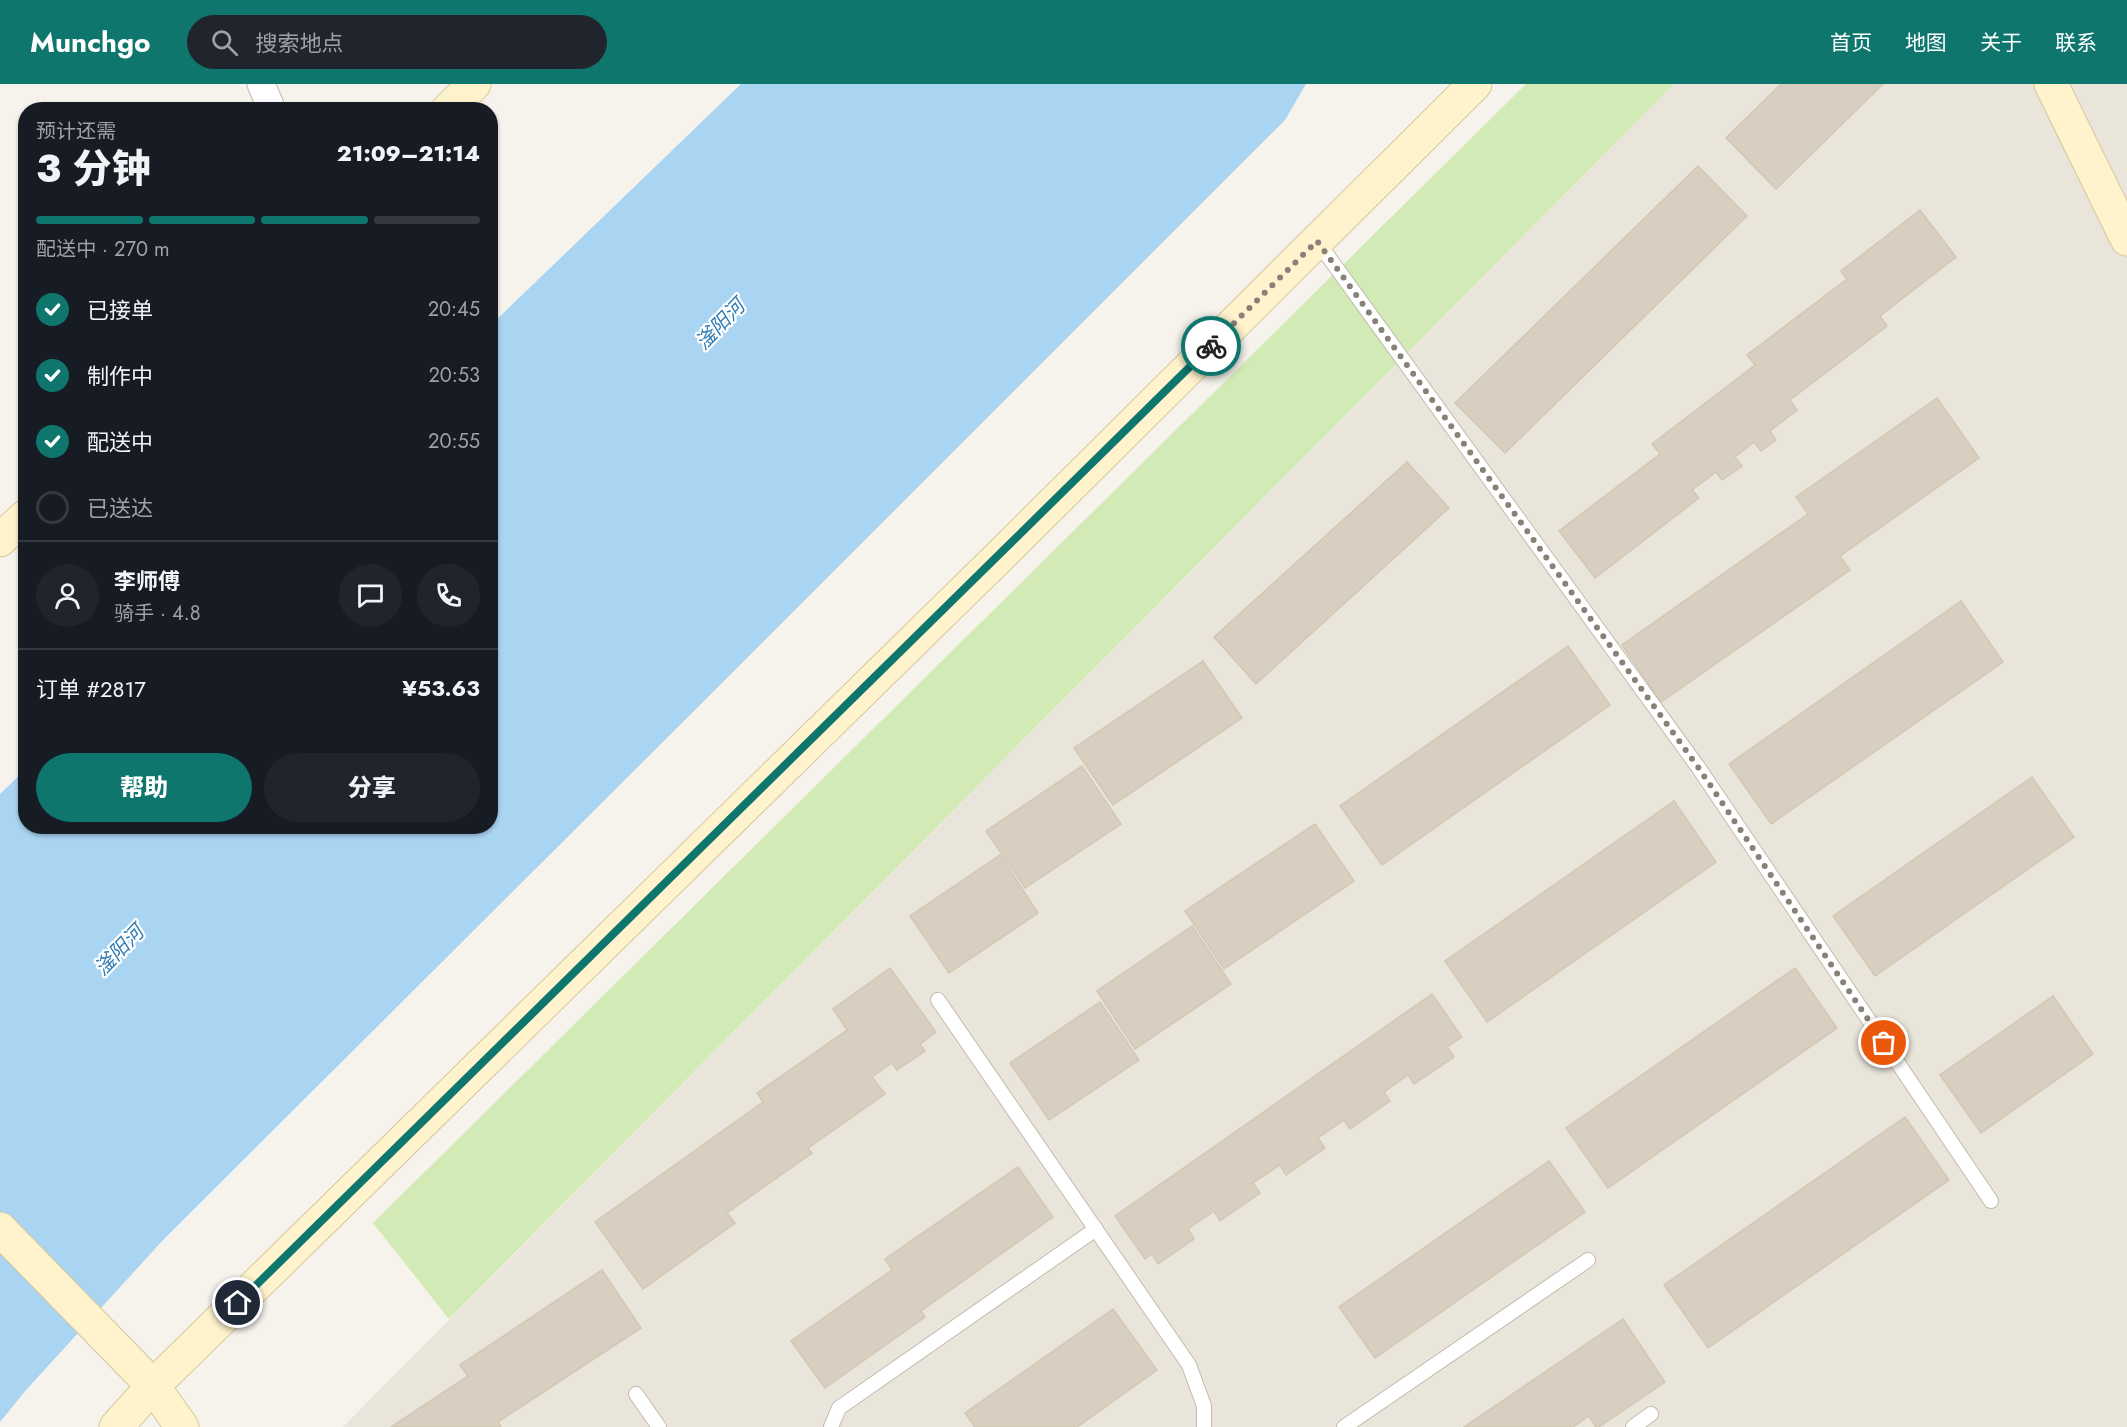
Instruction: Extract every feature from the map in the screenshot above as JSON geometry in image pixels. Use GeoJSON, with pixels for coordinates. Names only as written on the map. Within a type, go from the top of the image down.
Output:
{"type":"FeatureCollection","features":[{"type":"Feature","properties":{"kind":"street"},"geometry":{"type":"LineString","coordinates":[[261,84],[269,102]]}},
{"type":"Feature","properties":{"kind":"street"},"geometry":{"type":"LineString","coordinates":[[456,102],[474,84]]}},
{"type":"Feature","properties":{"kind":"street"},"geometry":{"type":"LineString","coordinates":[[116,1427],[153,1386],[1013,542],[1475,84]]}},
{"type":"Feature","properties":{"kind":"street"},"geometry":{"type":"LineString","coordinates":[[2051,84],[2127,239]]}},
{"type":"Feature","properties":{"kind":"street"},"geometry":{"type":"LineString","coordinates":[[0,540],[18,523]]}},
{"type":"Feature","properties":{"kind":"street"},"geometry":{"type":"LineString","coordinates":[[0,1229],[153,1386],[182,1427]]}},
{"type":"Feature","properties":{"kind":"lane"},"geometry":{"type":"LineString","coordinates":[[1317,241],[1698,767],[1991,1201]]}},
{"type":"Feature","properties":{"kind":"lane"},"geometry":{"type":"LineString","coordinates":[[938,1000],[1189,1365],[1204,1406],[1204,1427]]}},
{"type":"Feature","properties":{"kind":"lane"},"geometry":{"type":"LineString","coordinates":[[831,1427],[839,1408],[1096,1229]]}},
{"type":"Feature","properties":{"kind":"lane"},"geometry":{"type":"LineString","coordinates":[[1344,1427],[1588,1260]]}},
{"type":"Feature","properties":{"kind":"lane"},"geometry":{"type":"LineString","coordinates":[[636,1394],[659,1427]]}},
{"type":"Feature","properties":{"kind":"lane"},"geometry":{"type":"LineString","coordinates":[[1633,1427],[1652,1414]]}},
{"type":"Feature","properties":{"kind":"shaded area"},"geometry":{"type":"Polygon","coordinates":[[[1674,84],[2127,84],[2127,1427],[343,1427],[1674,84]]]}},
{"type":"Feature","properties":{"kind":"green space"},"geometry":{"type":"Polygon","coordinates":[[[1526,84],[1674,84],[449,1319],[373,1223],[1526,84]]]}},
{"type":"Feature","properties":{"kind":"water","name":"滏阳河"},"geometry":{"type":"Polygon","coordinates":[[[741,84],[1306,84],[1285,120],[164,1239],[26,1390],[0,1422],[0,794],[18,777],[18,834],[498,834],[498,318],[741,84]]]}},
{"type":"Feature","properties":{"kind":"building"},"geometry":{"type":"Polygon","coordinates":[[[1781,84],[1883,84],[1776,189],[1726,138],[1781,84]]]}},
{"type":"Feature","properties":{"kind":"building"},"geometry":{"type":"Polygon","coordinates":[[[1698,166],[1747,216],[1505,453],[1455,403],[1698,166]]]}},
{"type":"Feature","properties":{"kind":"building"},"geometry":{"type":"Polygon","coordinates":[[[1920,210],[1956,257],[1880,316],[1887,326],[1790,400],[1797,410],[1770,431],[1776,440],[1761,451],[1754,442],[1735,457],[1742,466],[1722,480],[1716,472],[1692,490],[1699,498],[1595,578],[1559,531],[1660,454],[1652,444],[1755,365],[1747,355],[1847,279],[1841,271],[1920,210]]]}},
{"type":"Feature","properties":{"kind":"building"},"geometry":{"type":"Polygon","coordinates":[[[1937,398],[1979,458],[1840,556],[1850,570],[1661,702],[1622,645],[1808,514],[1796,497],[1937,398]]]}},
{"type":"Feature","properties":{"kind":"building"},"geometry":{"type":"Polygon","coordinates":[[[1407,462],[1449,508],[1256,684],[1214,637],[1407,462]]]}},
{"type":"Feature","properties":{"kind":"building"},"geometry":{"type":"Polygon","coordinates":[[[1961,601],[2003,662],[1771,824],[1729,764],[1961,601]]]}},
{"type":"Feature","properties":{"kind":"building"},"geometry":{"type":"Polygon","coordinates":[[[1568,646],[1610,705],[1382,865],[1340,806],[1568,646]]]}},
{"type":"Feature","properties":{"kind":"building"},"geometry":{"type":"Polygon","coordinates":[[[1203,661],[1242,718],[1113,805],[1074,748],[1203,661]]]}},
{"type":"Feature","properties":{"kind":"building"},"geometry":{"type":"Polygon","coordinates":[[[1082,766],[1121,824],[1025,888],[986,831],[1082,766]]]}},
{"type":"Feature","properties":{"kind":"building"},"geometry":{"type":"Polygon","coordinates":[[[2032,777],[2074,837],[1875,976],[1833,916],[2032,777]]]}},
{"type":"Feature","properties":{"kind":"building"},"geometry":{"type":"Polygon","coordinates":[[[1674,801],[1716,862],[1487,1022],[1445,961],[1674,801]]]}},
{"type":"Feature","properties":{"kind":"building"},"geometry":{"type":"Polygon","coordinates":[[[1315,824],[1354,881],[1224,969],[1185,911],[1315,824]]]}},
{"type":"Feature","properties":{"kind":"building"},"geometry":{"type":"Polygon","coordinates":[[[1000,855],[1038,913],[949,973],[910,916],[1000,855]]]}},
{"type":"Feature","properties":{"kind":"building"},"geometry":{"type":"Polygon","coordinates":[[[1192,926],[1231,984],[1135,1049],[1097,991],[1192,926]]]}},
{"type":"Feature","properties":{"kind":"building"},"geometry":{"type":"Polygon","coordinates":[[[890,968],[936,1032],[920,1044],[925,1051],[897,1070],[892,1063],[872,1077],[885,1094],[808,1148],[812,1153],[727,1213],[735,1223],[643,1289],[595,1222],[763,1102],[757,1093],[847,1030],[833,1009],[890,968]]]}},
{"type":"Feature","properties":{"kind":"building"},"geometry":{"type":"Polygon","coordinates":[[[1795,968],[1837,1028],[1608,1188],[1566,1128],[1795,968]]]}},
{"type":"Feature","properties":{"kind":"building"},"geometry":{"type":"Polygon","coordinates":[[[1432,994],[1462,1037],[1447,1047],[1454,1057],[1414,1084],[1408,1075],[1384,1092],[1390,1101],[1350,1129],[1344,1120],[1318,1138],[1325,1148],[1286,1175],[1280,1165],[1253,1183],[1260,1193],[1220,1221],[1214,1211],[1188,1229],[1194,1239],[1158,1264],[1152,1254],[1145,1259],[1115,1216],[1432,994]]]}},
{"type":"Feature","properties":{"kind":"building"},"geometry":{"type":"Polygon","coordinates":[[[2053,996],[2093,1054],[1981,1133],[1940,1075],[2053,996]]]}},
{"type":"Feature","properties":{"kind":"building"},"geometry":{"type":"Polygon","coordinates":[[[1100,1002],[1139,1060],[1049,1120],[1010,1063],[1100,1002]]]}},
{"type":"Feature","properties":{"kind":"building"},"geometry":{"type":"Polygon","coordinates":[[[1905,1117],[1949,1180],[1708,1348],[1664,1285],[1905,1117]]]}},
{"type":"Feature","properties":{"kind":"building"},"geometry":{"type":"Polygon","coordinates":[[[1549,1161],[1585,1212],[1375,1358],[1339,1307],[1549,1161]]]}},
{"type":"Feature","properties":{"kind":"building"},"geometry":{"type":"Polygon","coordinates":[[[1018,1167],[1053,1217],[921,1311],[925,1317],[825,1388],[791,1341],[892,1270],[885,1259],[1018,1167]]]}},
{"type":"Feature","properties":{"kind":"building"},"geometry":{"type":"Polygon","coordinates":[[[602,1270],[641,1328],[498,1422],[501,1427],[391,1427],[468,1376],[460,1365],[602,1270]]]}},
{"type":"Feature","properties":{"kind":"building"},"geometry":{"type":"Polygon","coordinates":[[[1113,1309],[1157,1370],[1077,1427],[975,1427],[965,1413],[1113,1309]]]}},
{"type":"Feature","properties":{"kind":"building"},"geometry":{"type":"Polygon","coordinates":[[[1623,1319],[1665,1382],[1599,1427],[1596,1427],[1589,1416],[1573,1427],[1464,1427],[1623,1319]]]}},
{"type":"Feature","properties":{"kind":"way so far"},"geometry":{"type":"LineString","coordinates":[[1211,346],[1317,241],[1698,767],[1884,1043]]}},
{"type":"Feature","properties":{"kind":"route"},"geometry":{"type":"LineString","coordinates":[[238,1303],[1211,346]]}}]}
